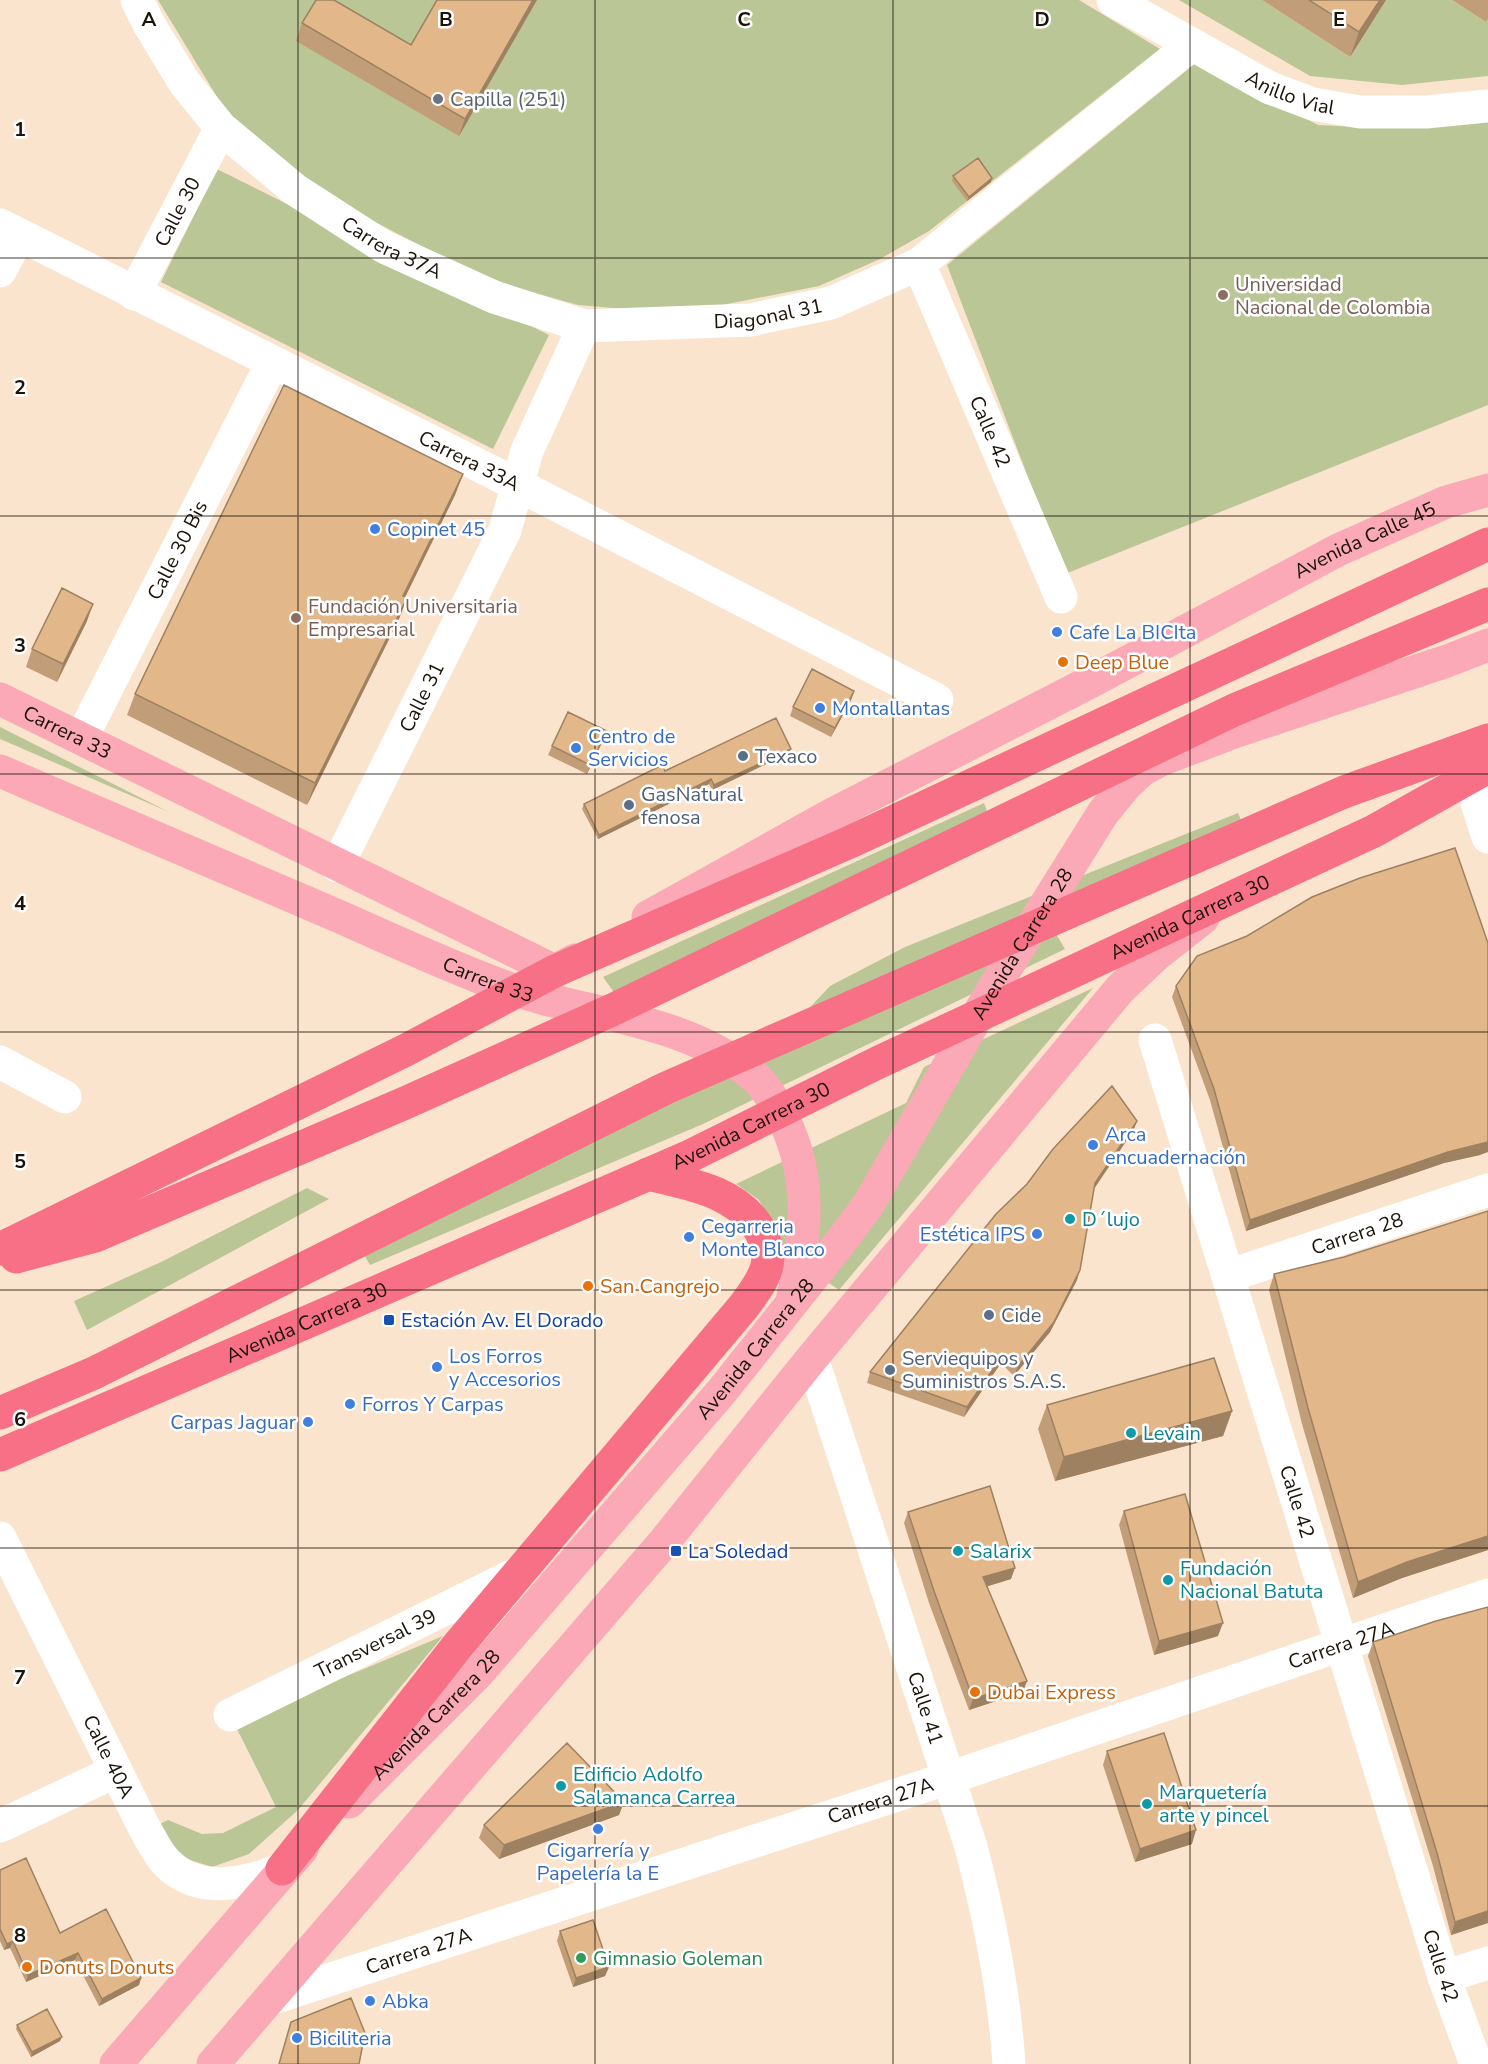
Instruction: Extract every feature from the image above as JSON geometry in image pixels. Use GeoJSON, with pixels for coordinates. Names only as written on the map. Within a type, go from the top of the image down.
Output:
{"type":"FeatureCollection","features":[{"type":"Feature","properties":{"kind":"highway"},"geometry":{"type":"LineString","coordinates":[[0,1249],[406,1050],[555,971],[850,842],[1488,544]]}},
{"type":"Feature","properties":{"kind":"highway"},"geometry":{"type":"LineString","coordinates":[[0,1261],[95,1236],[405,1103],[622,1006],[1234,710],[1488,604]]}},
{"type":"Feature","properties":{"kind":"highway"},"geometry":{"type":"LineString","coordinates":[[0,1413],[94,1373],[666,1088],[1344,792],[1488,740]]}},
{"type":"Feature","properties":{"kind":"highway","name":"Avenida Carrera 30"},"geometry":{"type":"LineString","coordinates":[[1,1460],[375,1291],[648,1174],[763,1121],[877,1063],[1374,831],[1478,773]]}},
{"type":"Feature","properties":{"kind":"highway"},"geometry":{"type":"LineString","coordinates":[[282,1869],[455,1649],[744,1306],[766,1272],[769,1257],[765,1239],[751,1216],[740,1205],[694,1186],[648,1174]]}},
{"type":"Feature","properties":{"kind":"highway"},"geometry":{"type":"LineString","coordinates":[[94,1373],[375,1291]]}},
{"type":"Feature","properties":{"kind":"main road","name":"Avenida Calle 45"},"geometry":{"type":"LineString","coordinates":[[555,971],[831,815],[1247,599],[1338,549],[1446,502],[1488,490]]}},
{"type":"Feature","properties":{"kind":"main road","name":"Avenida Carrera 28"},"geometry":{"type":"LineString","coordinates":[[116,2064],[282,1869],[479,1672],[722,1391],[790,1308],[868,1205],[993,989],[1103,813],[1125,786],[1142,770],[1193,747],[1488,645]]}},
{"type":"Feature","properties":{"kind":"main road","name":"Carrera 33"},"geometry":{"type":"LineString","coordinates":[[0,699],[555,971]]}},
{"type":"Feature","properties":{"kind":"main road","name":"Carrera 33"},"geometry":{"type":"LineString","coordinates":[[0,771],[499,985],[685,1037],[723,1053],[760,1082],[776,1104],[791,1134],[801,1167],[806,1221],[790,1308]]}},
{"type":"Feature","properties":{"kind":"main road"},"geometry":{"type":"LineString","coordinates":[[213,2064],[664,1542],[812,1358],[1120,989],[1155,955],[1228,898]]}},
{"type":"Feature","properties":{"kind":"street","name":"Carrera 37A"},"geometry":{"type":"LineString","coordinates":[[137,0],[184,82],[221,128],[294,189],[384,247],[494,297],[584,326]]}},
{"type":"Feature","properties":{"kind":"street","name":"Anillo Vial"},"geometry":{"type":"LineString","coordinates":[[1113,0],[1270,88],[1313,105],[1360,112],[1426,112],[1488,106]]}},
{"type":"Feature","properties":{"kind":"street","name":"Diagonal 31"},"geometry":{"type":"LineString","coordinates":[[584,326],[750,320],[831,303],[929,256],[1191,45]]}},
{"type":"Feature","properties":{"kind":"street","name":"Calle 30"},"geometry":{"type":"LineString","coordinates":[[134,294],[221,128]]}},
{"type":"Feature","properties":{"kind":"street","name":"Carrera 33A"},"geometry":{"type":"LineString","coordinates":[[9,230],[518,485],[937,700]]}},
{"type":"Feature","properties":{"kind":"street"},"geometry":{"type":"LineString","coordinates":[[0,271],[9,230]]}},
{"type":"Feature","properties":{"kind":"street","name":"Calle 42"},"geometry":{"type":"LineString","coordinates":[[929,256],[1061,597]]}},
{"type":"Feature","properties":{"kind":"street","name":"Calle 31"},"geometry":{"type":"LineString","coordinates":[[337,866],[505,530],[527,451],[584,326]]}},
{"type":"Feature","properties":{"kind":"street","name":"Calle 30 Bis"},"geometry":{"type":"LineString","coordinates":[[81,739],[272,363]]}},
{"type":"Feature","properties":{"kind":"street"},"geometry":{"type":"LineString","coordinates":[[1478,773],[1488,837]]}},
{"type":"Feature","properties":{"kind":"street","name":"Calle 42"},"geometry":{"type":"LineString","coordinates":[[1155,1040],[1444,1977],[1476,2064]]}},
{"type":"Feature","properties":{"kind":"street"},"geometry":{"type":"LineString","coordinates":[[0,1062],[65,1097]]}},
{"type":"Feature","properties":{"kind":"street","name":"Carrera 28"},"geometry":{"type":"LineString","coordinates":[[1228,1276],[1488,1190]]}},
{"type":"Feature","properties":{"kind":"street","name":"Calle 41"},"geometry":{"type":"LineString","coordinates":[[812,1358],[949,1778],[991,1921],[1005,2000],[1009,2064]]}},
{"type":"Feature","properties":{"kind":"street","name":"Calle 40A"},"geometry":{"type":"LineString","coordinates":[[0,1538],[144,1827],[165,1862],[176,1871],[198,1881],[239,1884],[260,1879],[282,1869]]}},
{"type":"Feature","properties":{"kind":"street","name":"Transversal 39"},"geometry":{"type":"LineString","coordinates":[[230,1715],[520,1572]]}},
{"type":"Feature","properties":{"kind":"street","name":"Carrera 27A"},"geometry":{"type":"LineString","coordinates":[[270,1999],[949,1778],[1488,1595]]}},
{"type":"Feature","properties":{"kind":"street"},"geometry":{"type":"LineString","coordinates":[[0,1826],[116,1771]]}},
{"type":"Feature","properties":{"kind":"street"},"geometry":{"type":"LineString","coordinates":[[1444,1977],[1488,1963]]}},
{"type":"Feature","properties":{"kind":"green space"},"geometry":{"type":"Polygon","coordinates":[[[158,0],[441,0],[458,136],[537,0],[1079,0],[1160,49],[929,231],[880,259],[819,286],[722,305],[636,310],[578,305],[485,279],[325,196],[228,115],[158,0]]]}},
{"type":"Feature","properties":{"kind":"green space"},"geometry":{"type":"Polygon","coordinates":[[[1179,0],[1262,0],[1350,57],[1386,0],[1452,0],[1486,22],[1488,19],[1488,76],[1402,85],[1310,76],[1179,0]]]}},
{"type":"Feature","properties":{"kind":"green space"},"geometry":{"type":"Polygon","coordinates":[[[1197,62],[1318,125],[1384,128],[1488,119],[1488,405],[1065,574],[947,265],[1197,62]]]}},
{"type":"Feature","properties":{"kind":"green space"},"geometry":{"type":"Polygon","coordinates":[[[217,169],[549,335],[493,449],[161,282],[217,169]]]}},
{"type":"Feature","properties":{"kind":"green space"},"geometry":{"type":"Polygon","coordinates":[[[0,727],[169,812],[0,739],[0,727]]]}},
{"type":"Feature","properties":{"kind":"green space"},"geometry":{"type":"Polygon","coordinates":[[[984,803],[988,814],[618,998],[603,977],[984,803]]]}},
{"type":"Feature","properties":{"kind":"green space"},"geometry":{"type":"Polygon","coordinates":[[[1238,813],[1244,827],[798,1020],[830,986],[905,947],[1238,813]]]}},
{"type":"Feature","properties":{"kind":"green space"},"geometry":{"type":"Polygon","coordinates":[[[1056,934],[1065,949],[703,1124],[370,1265],[363,1253],[604,1130],[1056,934]]]}},
{"type":"Feature","properties":{"kind":"green space"},"geometry":{"type":"Polygon","coordinates":[[[1093,988],[839,1290],[786,1254],[759,1200],[736,1184],[906,1103],[924,1067],[1093,988]]]}},
{"type":"Feature","properties":{"kind":"green space"},"geometry":{"type":"Polygon","coordinates":[[[307,1188],[329,1199],[87,1330],[74,1301],[161,1262],[307,1188]]]}},
{"type":"Feature","properties":{"kind":"green space"},"geometry":{"type":"Polygon","coordinates":[[[443,1636],[298,1810],[249,1854],[212,1867],[178,1856],[154,1827],[168,1820],[202,1834],[223,1833],[276,1807],[234,1723],[443,1636]]]}},
{"type":"Feature","properties":{"kind":"building","name":"Capilla (251)"},"geometry":{"type":"Polygon","coordinates":[[[316,0],[334,0],[411,45],[437,0],[533,0],[465,119],[302,23],[316,0]]]}},
{"type":"Feature","properties":{"kind":"building"},"geometry":{"type":"Polygon","coordinates":[[[1309,0],[1380,0],[1359,32],[1309,0]]]}},
{"type":"Feature","properties":{"kind":"building"},"geometry":{"type":"Polygon","coordinates":[[[978,158],[992,178],[969,197],[953,176],[978,158]]]}},
{"type":"Feature","properties":{"kind":"building","name":"Fundación Universitaria Empresarial"},"geometry":{"type":"Polygon","coordinates":[[[284,385],[463,474],[403,596],[407,598],[315,783],[135,694],[284,385]]]}},
{"type":"Feature","properties":{"kind":"building"},"geometry":{"type":"Polygon","coordinates":[[[62,588],[93,604],[63,664],[32,649],[62,588]]]}},
{"type":"Feature","properties":{"kind":"building","name":"Montallantas"},"geometry":{"type":"Polygon","coordinates":[[[812,669],[854,691],[835,728],[793,707],[812,669]]]}},
{"type":"Feature","properties":{"kind":"building","name":"Centro de Servicios"},"geometry":{"type":"Polygon","coordinates":[[[568,712],[607,731],[590,765],[552,746],[568,712]]]}},
{"type":"Feature","properties":{"kind":"building"},"geometry":{"type":"Polygon","coordinates":[[[776,718],[791,749],[714,785],[711,779],[599,835],[584,804],[662,765],[665,771],[776,718]]]}},
{"type":"Feature","properties":{"kind":"building"},"geometry":{"type":"Polygon","coordinates":[[[1455,848],[1488,943],[1488,1142],[1448,1152],[1250,1220],[1214,1089],[1176,986],[1197,956],[1247,936],[1312,897],[1360,878],[1455,848]]]}},
{"type":"Feature","properties":{"kind":"building"},"geometry":{"type":"Polygon","coordinates":[[[1112,1086],[1137,1121],[1095,1183],[1080,1270],[1054,1322],[1018,1366],[1004,1353],[967,1407],[870,1372],[996,1214],[1027,1184],[1053,1149],[1112,1086]]]}},
{"type":"Feature","properties":{"kind":"building"},"geometry":{"type":"Polygon","coordinates":[[[1488,1211],[1488,1536],[1407,1562],[1358,1582],[1308,1408],[1274,1274],[1344,1257],[1488,1211]]]}},
{"type":"Feature","properties":{"kind":"building"},"geometry":{"type":"Polygon","coordinates":[[[1214,1358],[1232,1411],[1064,1457],[1047,1405],[1214,1358]]]}},
{"type":"Feature","properties":{"kind":"building"},"geometry":{"type":"Polygon","coordinates":[[[990,1486],[1015,1568],[983,1577],[1027,1681],[973,1699],[908,1512],[990,1486]]]}},
{"type":"Feature","properties":{"kind":"building","name":"Fundación Nacional Batuta"},"geometry":{"type":"Polygon","coordinates":[[[1185,1494],[1223,1623],[1159,1641],[1124,1511],[1185,1494]]]}},
{"type":"Feature","properties":{"kind":"building"},"geometry":{"type":"Polygon","coordinates":[[[1488,1607],[1488,1911],[1455,1922],[1437,1853],[1373,1642],[1488,1607]]]}},
{"type":"Feature","properties":{"kind":"building","name":"Marquetería arte y pincel"},"geometry":{"type":"Polygon","coordinates":[[[1164,1733],[1196,1830],[1140,1849],[1107,1751],[1164,1733]]]}},
{"type":"Feature","properties":{"kind":"building","name":"Edificio Adolfo Salamanca Carrea"},"geometry":{"type":"Polygon","coordinates":[[[567,1743],[624,1802],[504,1845],[484,1825],[567,1743]]]}},
{"type":"Feature","properties":{"kind":"building"},"geometry":{"type":"Polygon","coordinates":[[[26,1858],[60,1933],[106,1909],[141,1978],[102,1999],[78,1953],[28,1975],[13,1941],[7,1944],[0,1929],[0,1870],[26,1858]]]}},
{"type":"Feature","properties":{"kind":"building","name":"Gimnasio Goleman"},"geometry":{"type":"Polygon","coordinates":[[[593,1920],[609,1967],[576,1978],[560,1931],[593,1920]]]}},
{"type":"Feature","properties":{"kind":"building"},"geometry":{"type":"Polygon","coordinates":[[[351,1998],[365,2033],[359,2064],[279,2064],[291,2022],[351,1998]]]}},
{"type":"Feature","properties":{"kind":"building"},"geometry":{"type":"Polygon","coordinates":[[[47,2009],[62,2037],[32,2052],[17,2025],[47,2009]]]}},
{"type":"Feature","properties":{"kind":"place","name":"Capilla (251)"},"geometry":{"type":"Point","coordinates":[438,99]}},
{"type":"Feature","properties":{"kind":"place","name":"Universidad Nacional de Colombia"},"geometry":{"type":"Point","coordinates":[1223,295]}},
{"type":"Feature","properties":{"kind":"place","name":"Copinet 45"},"geometry":{"type":"Point","coordinates":[375,529]}},
{"type":"Feature","properties":{"kind":"place","name":"Fundación Universitaria Empresarial"},"geometry":{"type":"Point","coordinates":[296,618]}},
{"type":"Feature","properties":{"kind":"place","name":"Cafe La BICIta"},"geometry":{"type":"Point","coordinates":[1057,632]}},
{"type":"Feature","properties":{"kind":"place","name":"Deep Blue"},"geometry":{"type":"Point","coordinates":[1063,662]}},
{"type":"Feature","properties":{"kind":"place","name":"Montallantas"},"geometry":{"type":"Point","coordinates":[820,708]}},
{"type":"Feature","properties":{"kind":"place","name":"Centro de Servicios"},"geometry":{"type":"Point","coordinates":[576,748]}},
{"type":"Feature","properties":{"kind":"place","name":"Texaco"},"geometry":{"type":"Point","coordinates":[743,756]}},
{"type":"Feature","properties":{"kind":"place","name":"GasNatural fenosa"},"geometry":{"type":"Point","coordinates":[629,805]}},
{"type":"Feature","properties":{"kind":"place","name":"Arca encuadernación"},"geometry":{"type":"Point","coordinates":[1093,1145]}},
{"type":"Feature","properties":{"kind":"place","name":"D´lujo"},"geometry":{"type":"Point","coordinates":[1070,1219]}},
{"type":"Feature","properties":{"kind":"place","name":"Estética IPS"},"geometry":{"type":"Point","coordinates":[1037,1234]}},
{"type":"Feature","properties":{"kind":"place","name":"Cegarreria Monte Blanco"},"geometry":{"type":"Point","coordinates":[689,1237]}},
{"type":"Feature","properties":{"kind":"place","name":"San Cangrejo"},"geometry":{"type":"Point","coordinates":[588,1286]}},
{"type":"Feature","properties":{"kind":"place","name":"Cide"},"geometry":{"type":"Point","coordinates":[989,1315]}},
{"type":"Feature","properties":{"kind":"place","name":"Estación Av. El Dorado"},"geometry":{"type":"Point","coordinates":[389,1320]}},
{"type":"Feature","properties":{"kind":"place","name":"Los Forros y Accesorios"},"geometry":{"type":"Point","coordinates":[437,1367]}},
{"type":"Feature","properties":{"kind":"place","name":"Serviequipos y Suministros S.A.S."},"geometry":{"type":"Point","coordinates":[890,1370]}},
{"type":"Feature","properties":{"kind":"place","name":"Forros Y Carpas"},"geometry":{"type":"Point","coordinates":[350,1404]}},
{"type":"Feature","properties":{"kind":"place","name":"Carpas Jaguar"},"geometry":{"type":"Point","coordinates":[308,1422]}},
{"type":"Feature","properties":{"kind":"place","name":"Levain"},"geometry":{"type":"Point","coordinates":[1131,1433]}},
{"type":"Feature","properties":{"kind":"place","name":"La Soledad"},"geometry":{"type":"Point","coordinates":[676,1551]}},
{"type":"Feature","properties":{"kind":"place","name":"Salarix"},"geometry":{"type":"Point","coordinates":[958,1551]}},
{"type":"Feature","properties":{"kind":"place","name":"Fundación Nacional Batuta"},"geometry":{"type":"Point","coordinates":[1168,1580]}},
{"type":"Feature","properties":{"kind":"place","name":"Dubai Express"},"geometry":{"type":"Point","coordinates":[975,1692]}},
{"type":"Feature","properties":{"kind":"place","name":"Edificio Adolfo Salamanca Carrea"},"geometry":{"type":"Point","coordinates":[561,1786]}},
{"type":"Feature","properties":{"kind":"place","name":"Marquetería arte y pincel"},"geometry":{"type":"Point","coordinates":[1147,1804]}},
{"type":"Feature","properties":{"kind":"place","name":"Cigarrería y Papelería la E"},"geometry":{"type":"Point","coordinates":[598,1829]}},
{"type":"Feature","properties":{"kind":"place","name":"Gimnasio Goleman"},"geometry":{"type":"Point","coordinates":[581,1958]}},
{"type":"Feature","properties":{"kind":"place","name":"Donuts Donuts"},"geometry":{"type":"Point","coordinates":[27,1967]}},
{"type":"Feature","properties":{"kind":"place","name":"Abka"},"geometry":{"type":"Point","coordinates":[370,2001]}},
{"type":"Feature","properties":{"kind":"place","name":"Biciliteria"},"geometry":{"type":"Point","coordinates":[297,2038]}}]}
